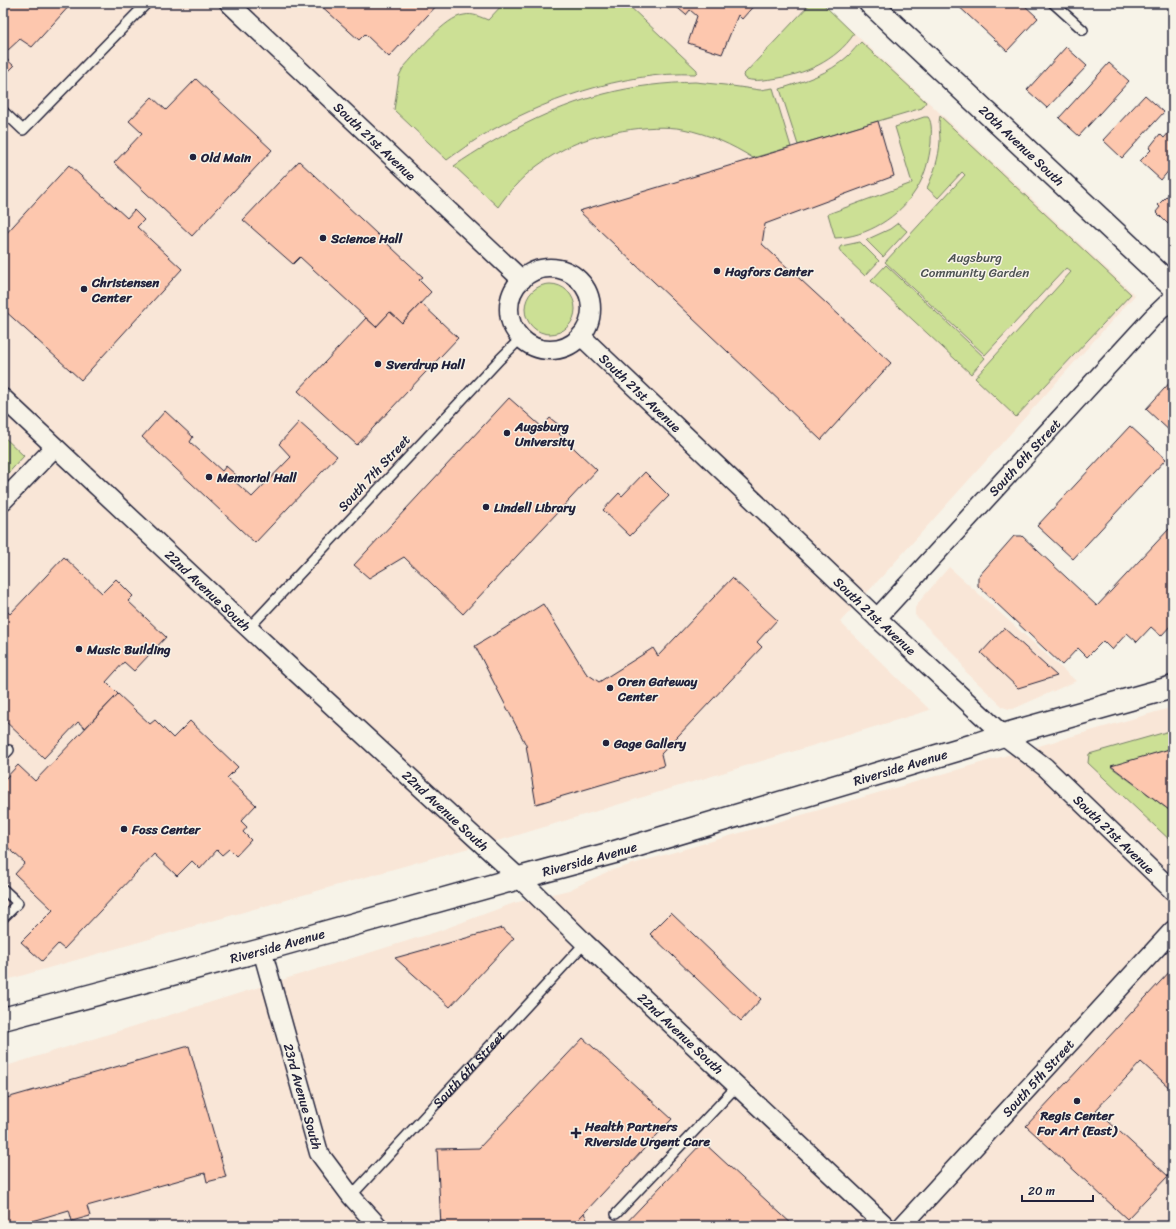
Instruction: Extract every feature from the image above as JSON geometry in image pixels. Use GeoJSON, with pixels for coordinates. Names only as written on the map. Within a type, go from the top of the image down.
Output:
{"type":"FeatureCollection","features":[{"type":"Feature","properties":{"kind":"street","name":"South 21st Avenue"},"geometry":{"type":"LineString","coordinates":[[228,3],[522,280]]}},
{"type":"Feature","properties":{"kind":"street","name":"20th Avenue South"},"geometry":{"type":"LineString","coordinates":[[870,3],[1173,287]]}},
{"type":"Feature","properties":{"kind":"street"},"geometry":{"type":"LineString","coordinates":[[547,268],[560,270],[573,275],[583,285],[589,297],[591,311],[588,324],[580,336],[570,345],[558,349],[545,350],[532,346],[521,338],[514,328],[510,315],[510,302],[514,290],[522,280],[533,272],[547,268]]}},
{"type":"Feature","properties":{"kind":"street","name":"South 6th Street"},"geometry":{"type":"LineString","coordinates":[[877,618],[1152,318],[1173,298]]}},
{"type":"Feature","properties":{"kind":"street","name":"South 21st Avenue"},"geometry":{"type":"LineString","coordinates":[[580,336],[1002,735],[1045,767],[1173,891]]}},
{"type":"Feature","properties":{"kind":"street","name":"22nd Avenue South"},"geometry":{"type":"LineString","coordinates":[[3,398],[519,878],[585,943],[886,1226]]}},
{"type":"Feature","properties":{"kind":"street"},"geometry":{"type":"LineString","coordinates":[[3,501],[54,447]]}},
{"type":"Feature","properties":{"kind":"street","name":"Riverside Avenue"},"geometry":{"type":"LineString","coordinates":[[6,1014],[262,950],[615,852],[1002,735],[1173,687]]}},
{"type":"Feature","properties":{"kind":"street","name":"South 5th Street"},"geometry":{"type":"LineString","coordinates":[[902,1226],[1173,930]]}},
{"type":"Feature","properties":{"kind":"street","name":"23rd Avenue South"},"geometry":{"type":"LineString","coordinates":[[262,950],[319,1153],[351,1196],[378,1226]]}},
{"type":"Feature","properties":{"kind":"lane"},"geometry":{"type":"LineString","coordinates":[[3,111],[23,130],[147,3]]}},
{"type":"Feature","properties":{"kind":"lane"},"geometry":{"type":"LineString","coordinates":[[1054,3],[1083,30]]}},
{"type":"Feature","properties":{"kind":"lane","name":"South 7th Street"},"geometry":{"type":"LineString","coordinates":[[249,628],[414,450],[521,338]]}},
{"type":"Feature","properties":{"kind":"lane"},"geometry":{"type":"LineString","coordinates":[[3,888],[18,903],[3,918]]}},
{"type":"Feature","properties":{"kind":"lane","name":"South 6th Street"},"geometry":{"type":"LineString","coordinates":[[351,1196],[585,943]]}},
{"type":"Feature","properties":{"kind":"lane"},"geometry":{"type":"LineString","coordinates":[[616,1214],[737,1086]]}},
{"type":"Feature","properties":{"kind":"shaded area","name":"Augsburg University"},"geometry":{"type":"Polygon","coordinates":[[[3,3],[822,3],[1135,295],[840,622],[930,710],[508,838],[439,856],[3,981],[3,3]]]}},
{"type":"Feature","properties":{"kind":"shaded area"},"geometry":{"type":"Polygon","coordinates":[[[949,567],[1076,681],[1013,709],[1003,707],[965,671],[959,659],[915,615],[915,608],[918,603],[949,567]]]}},
{"type":"Feature","properties":{"kind":"shaded area"},"geometry":{"type":"Polygon","coordinates":[[[1173,707],[1173,1226],[3,1226],[3,1067],[436,932],[514,903],[569,890],[609,871],[1173,707]]]}},
{"type":"Feature","properties":{"kind":"green space"},"geometry":{"type":"Polygon","coordinates":[[[504,3],[626,3],[697,70],[697,72],[695,74],[668,74],[612,83],[556,100],[480,137],[447,160],[394,110],[399,76],[403,68],[423,45],[448,22],[456,17],[464,15],[476,16],[488,20],[504,3]]]}},
{"type":"Feature","properties":{"kind":"green space"},"geometry":{"type":"Polygon","coordinates":[[[811,3],[822,3],[854,34],[847,44],[829,59],[796,74],[761,80],[750,80],[744,78],[743,75],[811,3]]]}},
{"type":"Feature","properties":{"kind":"green space"},"geometry":{"type":"Polygon","coordinates":[[[861,42],[926,102],[922,108],[798,145],[780,89],[833,68],[848,56],[861,42]]]}},
{"type":"Feature","properties":{"kind":"green space"},"geometry":{"type":"Polygon","coordinates":[[[695,82],[760,90],[773,88],[791,147],[753,158],[720,140],[683,129],[670,127],[639,128],[606,134],[576,143],[544,161],[520,180],[498,207],[454,166],[507,133],[545,115],[584,100],[615,91],[638,87],[695,82]]]}},
{"type":"Feature","properties":{"kind":"green space","name":"Augsburg Community Garden"},"geometry":{"type":"Polygon","coordinates":[[[940,116],[1131,294],[1016,417],[975,378],[1071,272],[1066,268],[985,355],[885,262],[965,175],[962,172],[938,198],[927,188],[939,153],[940,116]]]}},
{"type":"Feature","properties":{"kind":"green space"},"geometry":{"type":"Polygon","coordinates":[[[928,117],[931,126],[929,156],[922,179],[909,200],[901,209],[881,224],[859,234],[835,238],[828,214],[912,183],[895,127],[928,117]]]}},
{"type":"Feature","properties":{"kind":"green space"},"geometry":{"type":"Polygon","coordinates":[[[898,223],[907,231],[883,257],[866,240],[890,229],[898,223]]]}},
{"type":"Feature","properties":{"kind":"green space"},"geometry":{"type":"Polygon","coordinates":[[[860,242],[879,261],[865,276],[843,255],[839,249],[841,246],[860,242]]]}},
{"type":"Feature","properties":{"kind":"green space"},"geometry":{"type":"Polygon","coordinates":[[[886,265],[985,358],[971,374],[871,281],[886,265]]]}},
{"type":"Feature","properties":{"kind":"green space"},"geometry":{"type":"Polygon","coordinates":[[[545,284],[555,284],[568,291],[575,304],[575,314],[568,327],[555,334],[545,334],[536,330],[529,323],[525,314],[525,304],[529,295],[536,288],[545,284]]]}},
{"type":"Feature","properties":{"kind":"green space"},"geometry":{"type":"Polygon","coordinates":[[[3,436],[24,456],[3,479],[3,436]]]}},
{"type":"Feature","properties":{"kind":"green space"},"geometry":{"type":"Polygon","coordinates":[[[1173,730],[1173,748],[1111,767],[1173,813],[1173,843],[1088,763],[1089,754],[1173,730]]]}},
{"type":"Feature","properties":{"kind":"building"},"geometry":{"type":"Polygon","coordinates":[[[3,3],[72,3],[32,47],[20,39],[7,51],[3,47],[3,3]]]}},
{"type":"Feature","properties":{"kind":"building"},"geometry":{"type":"Polygon","coordinates":[[[318,3],[439,3],[389,57],[365,34],[359,40],[318,3]]]}},
{"type":"Feature","properties":{"kind":"building"},"geometry":{"type":"Polygon","coordinates":[[[672,3],[756,3],[742,19],[738,15],[722,54],[688,43],[697,16],[690,10],[686,15],[672,3]]]}},
{"type":"Feature","properties":{"kind":"building"},"geometry":{"type":"Polygon","coordinates":[[[955,3],[1022,3],[1038,18],[1007,51],[955,3]]]}},
{"type":"Feature","properties":{"kind":"building"},"geometry":{"type":"Polygon","coordinates":[[[1066,47],[1087,66],[1047,108],[1027,90],[1066,47]]]}},
{"type":"Feature","properties":{"kind":"building"},"geometry":{"type":"Polygon","coordinates":[[[3,56],[14,66],[3,77],[3,56]]]}},
{"type":"Feature","properties":{"kind":"building"},"geometry":{"type":"Polygon","coordinates":[[[1109,63],[1129,81],[1079,136],[1059,118],[1109,63]]]}},
{"type":"Feature","properties":{"kind":"building","name":"Old Main"},"geometry":{"type":"Polygon","coordinates":[[[196,79],[272,150],[192,236],[114,163],[142,133],[129,121],[152,97],[166,110],[196,79]]]}},
{"type":"Feature","properties":{"kind":"building"},"geometry":{"type":"Polygon","coordinates":[[[1145,95],[1164,112],[1122,158],[1103,140],[1145,95]]]}},
{"type":"Feature","properties":{"kind":"building","name":"Hagfors Center"},"geometry":{"type":"Polygon","coordinates":[[[878,121],[894,176],[765,224],[762,244],[891,363],[821,440],[579,211],[878,121]]]}},
{"type":"Feature","properties":{"kind":"building"},"geometry":{"type":"Polygon","coordinates":[[[1173,128],[1173,170],[1172,171],[1170,169],[1161,180],[1140,161],[1151,150],[1149,148],[1160,134],[1164,138],[1173,128]]]}},
{"type":"Feature","properties":{"kind":"building","name":"Science Hall"},"geometry":{"type":"Polygon","coordinates":[[[299,161],[423,277],[419,280],[431,292],[402,323],[390,312],[376,327],[300,257],[293,264],[243,220],[299,161]]]}},
{"type":"Feature","properties":{"kind":"building","name":"Christensen Center"},"geometry":{"type":"Polygon","coordinates":[[[69,165],[127,218],[134,210],[144,220],[137,227],[182,269],[81,380],[3,309],[3,237],[69,165]]]}},
{"type":"Feature","properties":{"kind":"building"},"geometry":{"type":"Polygon","coordinates":[[[1173,190],[1173,220],[1168,224],[1156,212],[1160,207],[1158,205],[1173,190]]]}},
{"type":"Feature","properties":{"kind":"building","name":"Sverdrup Hall"},"geometry":{"type":"Polygon","coordinates":[[[421,303],[458,338],[357,445],[298,391],[366,318],[376,327],[390,312],[402,323],[421,303]]]}},
{"type":"Feature","properties":{"kind":"building"},"geometry":{"type":"Polygon","coordinates":[[[1173,379],[1173,434],[1146,409],[1173,379]]]}},
{"type":"Feature","properties":{"kind":"building","name":"Lindell Library"},"geometry":{"type":"Polygon","coordinates":[[[509,398],[542,427],[550,418],[564,429],[559,434],[597,470],[463,614],[404,557],[369,578],[354,565],[509,398]]]}},
{"type":"Feature","properties":{"kind":"building","name":"Memorial Hall"},"geometry":{"type":"Polygon","coordinates":[[[165,411],[193,437],[190,442],[222,471],[226,466],[236,475],[232,479],[252,497],[291,457],[279,444],[299,422],[337,456],[255,543],[142,437],[165,411]]]}},
{"type":"Feature","properties":{"kind":"building"},"geometry":{"type":"Polygon","coordinates":[[[1130,426],[1166,459],[1073,559],[1037,526],[1130,426]]]}},
{"type":"Feature","properties":{"kind":"building"},"geometry":{"type":"Polygon","coordinates":[[[645,472],[669,496],[630,536],[603,510],[619,493],[622,496],[645,472]]]}},
{"type":"Feature","properties":{"kind":"building"},"geometry":{"type":"Polygon","coordinates":[[[1169,529],[1173,529],[1173,623],[1161,636],[1151,627],[1137,642],[1127,633],[1112,650],[1103,641],[1087,657],[1078,648],[1062,665],[978,586],[978,577],[1014,536],[1022,536],[1097,606],[1169,529]]]}},
{"type":"Feature","properties":{"kind":"building","name":"Music Building"},"geometry":{"type":"Polygon","coordinates":[[[64,557],[102,593],[116,579],[133,596],[128,601],[166,637],[134,671],[124,662],[106,682],[118,694],[85,728],[78,722],[44,758],[3,719],[3,608],[10,614],[64,557]]]}},
{"type":"Feature","properties":{"kind":"building","name":"Oren Gateway Center"},"geometry":{"type":"Polygon","coordinates":[[[732,578],[777,620],[757,642],[762,647],[661,754],[664,766],[536,804],[526,745],[475,646],[543,604],[586,673],[599,682],[653,648],[658,656],[732,578]]]}},
{"type":"Feature","properties":{"kind":"building"},"geometry":{"type":"Polygon","coordinates":[[[1004,628],[1057,676],[1018,688],[981,653],[1004,628]]]}},
{"type":"Feature","properties":{"kind":"building","name":"Foss Center"},"geometry":{"type":"Polygon","coordinates":[[[118,694],[150,724],[155,720],[173,738],[190,721],[238,767],[227,778],[256,805],[241,821],[247,827],[243,832],[251,840],[236,856],[229,849],[222,855],[217,850],[200,869],[192,861],[177,876],[154,854],[64,949],[58,944],[42,961],[21,942],[53,910],[15,874],[25,863],[3,843],[3,781],[18,765],[35,781],[118,694]]]}},
{"type":"Feature","properties":{"kind":"building"},"geometry":{"type":"Polygon","coordinates":[[[1173,748],[1173,813],[1111,766],[1173,748]]]}},
{"type":"Feature","properties":{"kind":"building"},"geometry":{"type":"Polygon","coordinates":[[[671,913],[761,999],[741,1021],[650,934],[671,913]]]}},
{"type":"Feature","properties":{"kind":"building"},"geometry":{"type":"Polygon","coordinates":[[[502,928],[514,938],[450,1007],[395,958],[502,928]]]}},
{"type":"Feature","properties":{"kind":"building","name":"Regis Center For Art (East)"},"geometry":{"type":"Polygon","coordinates":[[[1173,968],[1173,1091],[1141,1062],[1096,1110],[1168,1176],[1127,1219],[1026,1126],[1173,968]]]}},
{"type":"Feature","properties":{"kind":"building","name":"Health Partners Riverside Urgent Care"},"geometry":{"type":"Polygon","coordinates":[[[583,1038],[672,1119],[572,1226],[466,1226],[463,1224],[441,1226],[437,1149],[479,1148],[583,1038]]]}},
{"type":"Feature","properties":{"kind":"building"},"geometry":{"type":"Polygon","coordinates":[[[189,1046],[226,1177],[207,1182],[205,1173],[87,1206],[90,1216],[72,1221],[69,1210],[15,1226],[3,1226],[3,1099],[189,1046]]]}},
{"type":"Feature","properties":{"kind":"building"},"geometry":{"type":"Polygon","coordinates":[[[703,1142],[794,1226],[623,1226],[703,1142]]]}},
{"type":"Feature","properties":{"kind":"building"},"geometry":{"type":"Polygon","coordinates":[[[584,1213],[590,1226],[572,1226],[584,1213]]]}},
{"type":"Feature","properties":{"kind":"place","name":"Old Main"},"geometry":{"type":"Point","coordinates":[193,157]}},
{"type":"Feature","properties":{"kind":"place","name":"Science Hall"},"geometry":{"type":"Point","coordinates":[323,238]}},
{"type":"Feature","properties":{"kind":"place","name":"Hagfors Center"},"geometry":{"type":"Point","coordinates":[717,271]}},
{"type":"Feature","properties":{"kind":"place","name":"Christensen Center"},"geometry":{"type":"Point","coordinates":[84,289]}},
{"type":"Feature","properties":{"kind":"place","name":"Sverdrup Hall"},"geometry":{"type":"Point","coordinates":[378,364]}},
{"type":"Feature","properties":{"kind":"place","name":"Augsburg University"},"geometry":{"type":"Point","coordinates":[507,433]}},
{"type":"Feature","properties":{"kind":"place","name":"Memorial Hall"},"geometry":{"type":"Point","coordinates":[209,477]}},
{"type":"Feature","properties":{"kind":"place","name":"Lindell Library"},"geometry":{"type":"Point","coordinates":[486,507]}},
{"type":"Feature","properties":{"kind":"place","name":"Music Building"},"geometry":{"type":"Point","coordinates":[79,649]}},
{"type":"Feature","properties":{"kind":"place","name":"Oren Gateway Center"},"geometry":{"type":"Point","coordinates":[610,688]}},
{"type":"Feature","properties":{"kind":"place","name":"Gage Gallery"},"geometry":{"type":"Point","coordinates":[606,743]}},
{"type":"Feature","properties":{"kind":"place","name":"Foss Center"},"geometry":{"type":"Point","coordinates":[124,829]}},
{"type":"Feature","properties":{"kind":"place","name":"Regis Center For Art (East)"},"geometry":{"type":"Point","coordinates":[1077,1101]}},
{"type":"Feature","properties":{"kind":"place","name":"Health Partners Riverside Urgent Care"},"geometry":{"type":"Point","coordinates":[576,1133]}}]}
